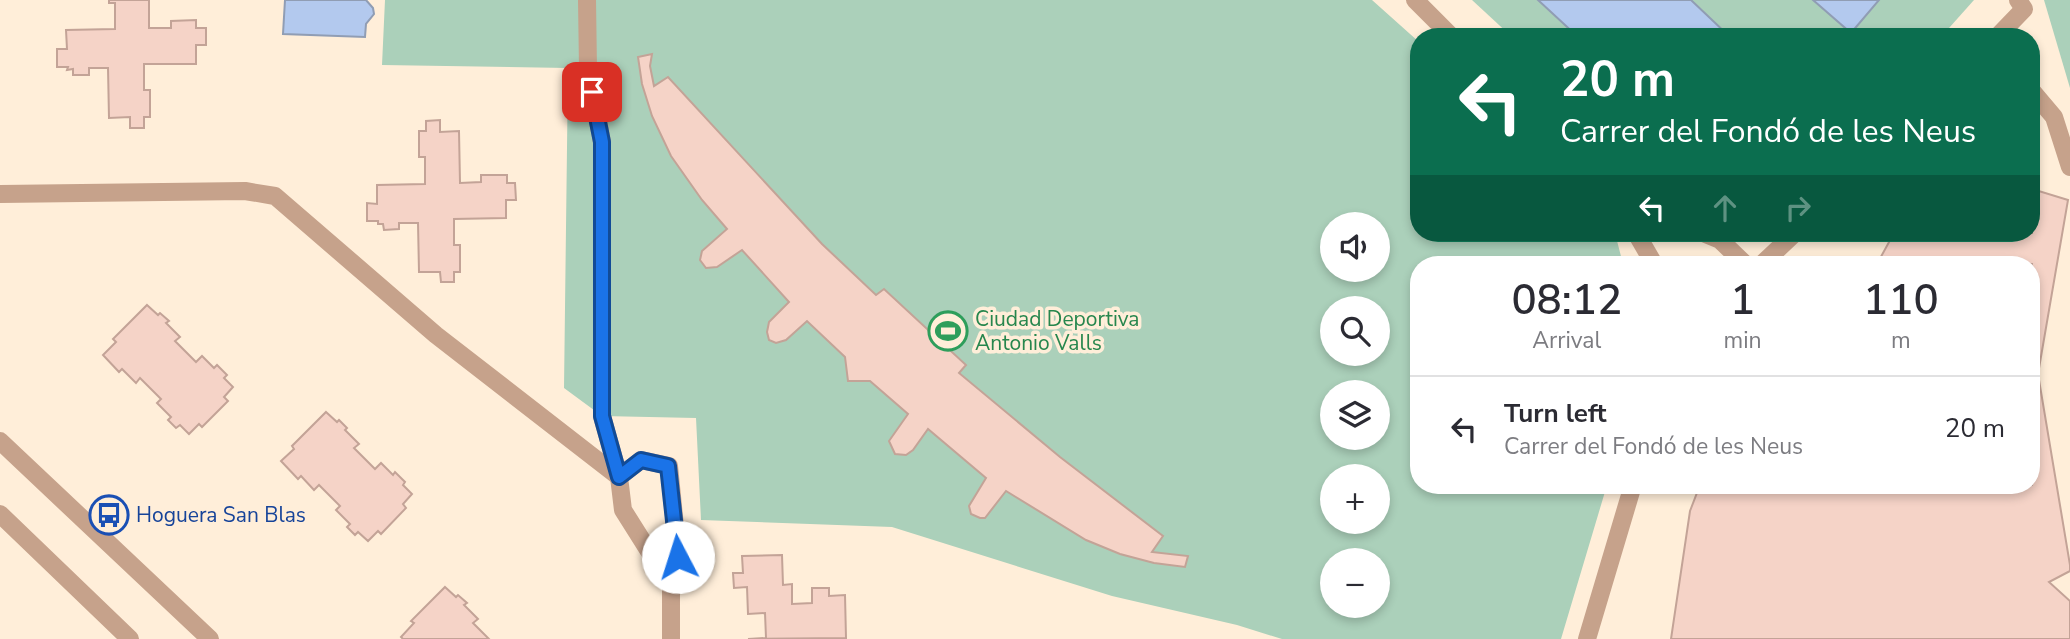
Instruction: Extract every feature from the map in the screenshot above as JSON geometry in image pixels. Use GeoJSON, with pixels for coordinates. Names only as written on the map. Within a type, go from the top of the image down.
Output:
{"type":"FeatureCollection","features":[{"type":"Feature","properties":{"kind":"street"},"geometry":{"type":"LineString","coordinates":[[587,0],[587,68],[602,142],[602,416],[619,477],[623,510],[671,581]]}},
{"type":"Feature","properties":{"kind":"street"},"geometry":{"type":"LineString","coordinates":[[1415,0],[1443,28]]}},
{"type":"Feature","properties":{"kind":"street"},"geometry":{"type":"LineString","coordinates":[[2004,28],[2021,4]]}},
{"type":"Feature","properties":{"kind":"street"},"geometry":{"type":"LineString","coordinates":[[2040,100],[2054,117],[2070,167]]}},
{"type":"Feature","properties":{"kind":"street"},"geometry":{"type":"LineString","coordinates":[[0,194],[245,191],[275,196],[436,335],[619,477]]}},
{"type":"Feature","properties":{"kind":"street"},"geometry":{"type":"LineString","coordinates":[[1722,242],[1737,256]]}},
{"type":"Feature","properties":{"kind":"street"},"geometry":{"type":"LineString","coordinates":[[1771,256],[1785,242]]}},
{"type":"Feature","properties":{"kind":"street"},"geometry":{"type":"LineString","coordinates":[[0,441],[210,639]]}},
{"type":"Feature","properties":{"kind":"street"},"geometry":{"type":"LineString","coordinates":[[619,477],[641,460],[668,466],[678,557],[671,581],[671,639]]}},
{"type":"Feature","properties":{"kind":"street"},"geometry":{"type":"LineString","coordinates":[[1587,639],[1630,494]]}},
{"type":"Feature","properties":{"kind":"street"},"geometry":{"type":"LineString","coordinates":[[0,514],[130,639]]}},
{"type":"Feature","properties":{"kind":"green space","name":"Ciudad Deportiva Antonio Valls"},"geometry":{"type":"Polygon","coordinates":[[[385,0],[1372,0],[1410,34],[1410,242],[1617,242],[1621,256],[1410,256],[1410,494],[1604,494],[1561,639],[1282,639],[1237,625],[1112,596],[892,527],[701,520],[696,418],[602,416],[564,388],[568,68],[382,65],[385,0]]]}},
{"type":"Feature","properties":{"kind":"green space"},"geometry":{"type":"Polygon","coordinates":[[[1472,0],[1974,0],[1949,28],[1502,28],[1472,0]]]}},
{"type":"Feature","properties":{"kind":"green space"},"geometry":{"type":"Polygon","coordinates":[[[2044,0],[2070,0],[2070,88],[2044,0]]]}},
{"type":"Feature","properties":{"kind":"water"},"geometry":{"type":"Polygon","coordinates":[[[285,0],[366,0],[373,8],[374,14],[366,24],[365,37],[283,34],[285,0]]]}},
{"type":"Feature","properties":{"kind":"water"},"geometry":{"type":"Polygon","coordinates":[[[1538,0],[1691,0],[1721,28],[1568,28],[1538,0]]]}},
{"type":"Feature","properties":{"kind":"water"},"geometry":{"type":"Polygon","coordinates":[[[1813,0],[1879,0],[1855,28],[1845,28],[1813,0]]]}},
{"type":"Feature","properties":{"kind":"building"},"geometry":{"type":"Polygon","coordinates":[[[109,0],[149,0],[149,28],[171,28],[171,21],[196,20],[196,28],[206,28],[206,45],[196,45],[196,64],[144,64],[144,90],[150,90],[150,117],[144,117],[144,128],[130,128],[130,117],[109,118],[108,68],[89,68],[89,75],[73,75],[73,69],[57,67],[57,49],[67,49],[66,30],[115,29],[115,3],[109,3],[109,0]]]}},
{"type":"Feature","properties":{"kind":"building"},"geometry":{"type":"Polygon","coordinates":[[[652,54],[650,66],[654,86],[668,77],[822,244],[876,295],[884,289],[966,365],[959,373],[1060,457],[1163,536],[1152,552],[1188,556],[1185,567],[1154,563],[1120,554],[1086,540],[1006,491],[985,518],[971,514],[969,506],[986,478],[928,429],[913,450],[906,455],[895,454],[889,441],[908,414],[870,381],[848,381],[845,357],[807,321],[786,340],[776,343],[769,340],[769,322],[789,302],[742,250],[717,267],[706,268],[700,260],[702,251],[727,229],[702,200],[671,156],[652,116],[642,84],[638,57],[652,54]]]}},
{"type":"Feature","properties":{"kind":"building"},"geometry":{"type":"Polygon","coordinates":[[[440,120],[440,132],[459,131],[460,183],[481,182],[481,175],[507,175],[507,183],[515,183],[516,200],[506,200],[506,218],[454,219],[454,245],[460,245],[460,272],[454,272],[454,282],[441,282],[440,272],[419,272],[418,223],[399,223],[399,229],[384,230],[383,224],[378,224],[378,221],[367,221],[367,203],[377,204],[377,185],[425,184],[425,157],[419,157],[419,131],[426,131],[426,121],[440,120]]]}},
{"type":"Feature","properties":{"kind":"building"},"geometry":{"type":"Polygon","coordinates":[[[2040,191],[2068,200],[2040,362],[2040,256],[1881,256],[1889,242],[2040,242],[2040,191]]]}},
{"type":"Feature","properties":{"kind":"building"},"geometry":{"type":"Polygon","coordinates":[[[147,305],[169,321],[166,323],[180,337],[175,341],[196,362],[202,356],[214,368],[217,365],[227,375],[224,378],[233,387],[224,397],[228,401],[202,427],[199,424],[189,434],[180,425],[176,428],[168,420],[171,417],[157,403],[161,399],[140,378],[136,383],[122,369],[119,372],[103,355],[116,342],[113,339],[147,305]]]}},
{"type":"Feature","properties":{"kind":"building"},"geometry":{"type":"Polygon","coordinates":[[[2040,386],[2070,565],[2070,571],[2049,582],[2070,601],[2070,639],[1671,639],[1690,511],[1697,494],[2040,494],[2040,386]]]}},
{"type":"Feature","properties":{"kind":"building"},"geometry":{"type":"Polygon","coordinates":[[[326,412],[347,428],[345,430],[359,444],[354,448],[375,469],[381,463],[393,475],[395,472],[412,494],[403,504],[406,508],[381,534],[378,531],[368,541],[358,532],[355,535],[347,527],[350,524],[336,510],[340,506],[319,485],[314,490],[301,476],[298,479],[281,461],[326,412]]]}},
{"type":"Feature","properties":{"kind":"building"},"geometry":{"type":"Polygon","coordinates":[[[782,555],[783,585],[792,584],[792,604],[812,603],[812,588],[829,588],[829,596],[845,595],[846,638],[748,639],[766,638],[765,613],[748,614],[747,587],[734,588],[733,573],[743,573],[742,556],[782,555]]]}},
{"type":"Feature","properties":{"kind":"building"},"geometry":{"type":"Polygon","coordinates":[[[445,587],[467,603],[464,605],[478,619],[473,623],[489,639],[401,637],[414,623],[411,621],[445,587]]]}},
{"type":"Feature","properties":{"kind":"place","name":"Ciudad Deportiva Antonio Valls"},"geometry":{"type":"Point","coordinates":[948,331]}},
{"type":"Feature","properties":{"kind":"place","name":"Hoguera San Blas"},"geometry":{"type":"Point","coordinates":[109,515]}},
{"type":"Feature","properties":{"kind":"route"},"geometry":{"type":"LineString","coordinates":[[592,92],[602,142],[602,416],[619,477],[641,460],[668,466],[678,557]]}}]}
